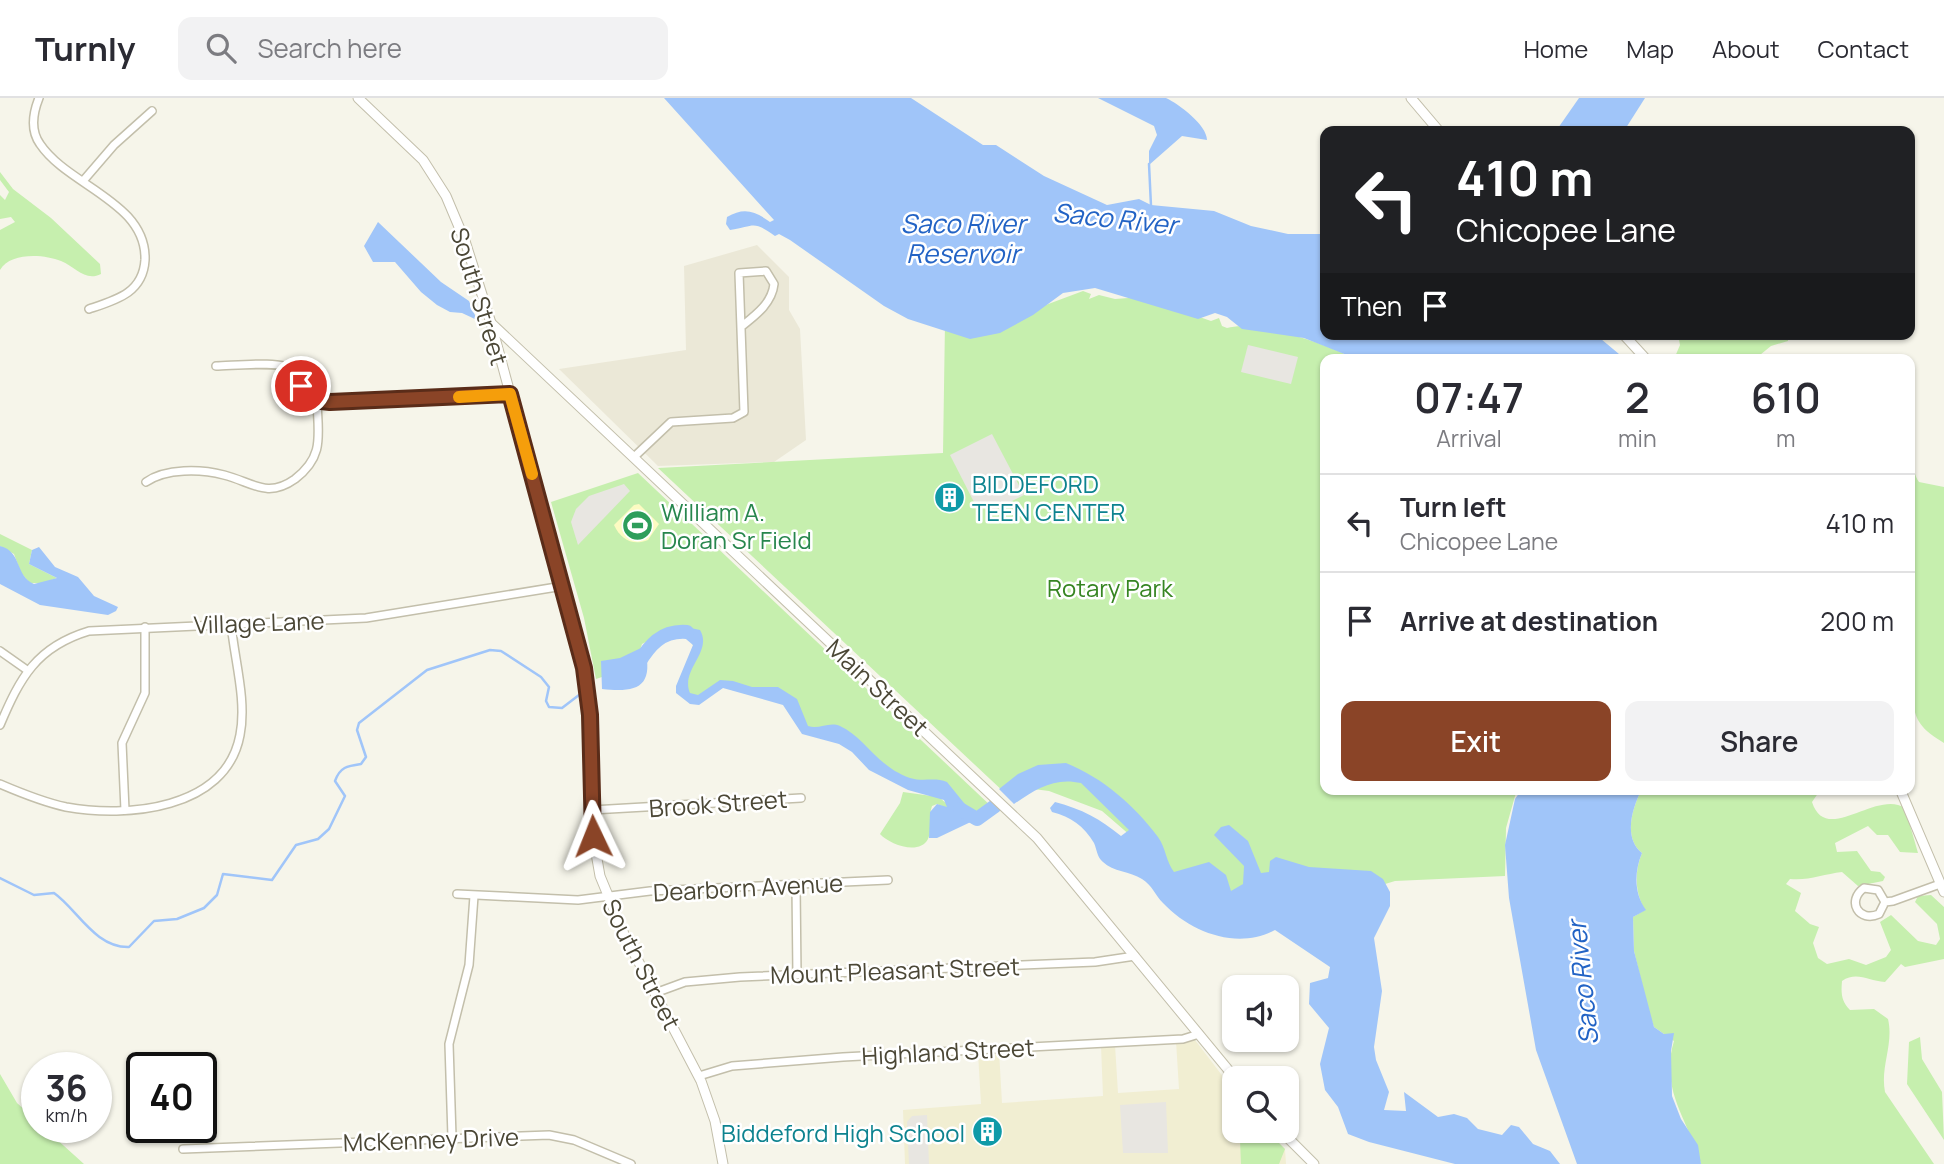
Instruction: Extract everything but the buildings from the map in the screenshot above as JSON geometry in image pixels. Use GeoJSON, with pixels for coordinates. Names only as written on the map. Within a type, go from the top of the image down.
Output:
{"type":"FeatureCollection","features":[{"type":"Feature","properties":{"kind":"street"},"geometry":{"type":"LineString","coordinates":[[39,98],[33,119],[38,142],[132,221],[141,234],[145,254],[141,278],[131,291],[89,309]]}},
{"type":"Feature","properties":{"kind":"street","name":"South Street"},"geometry":{"type":"LineString","coordinates":[[358,98],[413,149],[438,182],[459,223],[491,323],[563,586],[588,695],[596,860],[607,897],[699,1076],[715,1121],[723,1164]]}},
{"type":"Feature","properties":{"kind":"street"},"geometry":{"type":"LineString","coordinates":[[1411,98],[1435,126]]}},
{"type":"Feature","properties":{"kind":"street"},"geometry":{"type":"LineString","coordinates":[[83,181],[114,145],[152,111]]}},
{"type":"Feature","properties":{"kind":"street"},"geometry":{"type":"LineString","coordinates":[[634,457],[671,422],[733,418],[744,412],[739,273],[766,271],[774,284],[772,294],[761,310],[742,326]]}},
{"type":"Feature","properties":{"kind":"street","name":"Main Street"},"geometry":{"type":"LineString","coordinates":[[491,323],[1030,831],[1225,1066]]}},
{"type":"Feature","properties":{"kind":"street"},"geometry":{"type":"LineString","coordinates":[[1629,340],[1641,354]]}},
{"type":"Feature","properties":{"kind":"street"},"geometry":{"type":"LineString","coordinates":[[216,366],[286,367],[296,374],[306,395],[317,401],[510,394]]}},
{"type":"Feature","properties":{"kind":"street"},"geometry":{"type":"LineString","coordinates":[[146,482],[156,475],[174,472],[221,474],[264,490],[288,484],[310,466],[317,455],[317,401]]}},
{"type":"Feature","properties":{"kind":"street","name":"Village Lane"},"geometry":{"type":"LineString","coordinates":[[0,725],[17,684],[27,670],[57,645],[96,629],[378,617],[563,586]]}},
{"type":"Feature","properties":{"kind":"street"},"geometry":{"type":"LineString","coordinates":[[0,784],[65,807],[125,810],[158,806],[192,795],[219,776],[230,759],[241,729],[232,623]]}},
{"type":"Feature","properties":{"kind":"street"},"geometry":{"type":"LineString","coordinates":[[125,810],[121,748],[145,694],[145,626]]}},
{"type":"Feature","properties":{"kind":"street"},"geometry":{"type":"LineString","coordinates":[[0,651],[27,670]]}},
{"type":"Feature","properties":{"kind":"street"},"geometry":{"type":"LineString","coordinates":[[1885,902],[1942,888],[1903,795]]}},
{"type":"Feature","properties":{"kind":"street","name":"Brook Street"},"geometry":{"type":"LineString","coordinates":[[592,810],[801,798]]}},
{"type":"Feature","properties":{"kind":"street","name":"Dearborn Avenue"},"geometry":{"type":"LineString","coordinates":[[457,894],[552,900],[650,891],[888,880]]}},
{"type":"Feature","properties":{"kind":"street"},"geometry":{"type":"LineString","coordinates":[[796,886],[797,975]]}},
{"type":"Feature","properties":{"kind":"street"},"geometry":{"type":"LineString","coordinates":[[1868,887],[1878,890],[1885,902],[1879,914],[1870,917],[1860,914],[1855,905],[1856,895],[1868,887]]}},
{"type":"Feature","properties":{"kind":"street"},"geometry":{"type":"LineString","coordinates":[[452,1137],[449,1044],[469,965],[474,896]]}},
{"type":"Feature","properties":{"kind":"street","name":"Mount Pleasant Street"},"geometry":{"type":"LineString","coordinates":[[655,993],[692,981],[1095,962],[1127,960],[1135,956]]}},
{"type":"Feature","properties":{"kind":"street","name":"Highland Street"},"geometry":{"type":"LineString","coordinates":[[699,1076],[732,1066],[843,1057],[1183,1039],[1199,1034]]}},
{"type":"Feature","properties":{"kind":"street","name":"McKenney Drive"},"geometry":{"type":"LineString","coordinates":[[183,1149],[452,1137],[558,1136],[631,1164]]}},
{"type":"Feature","properties":{"kind":"street"},"geometry":{"type":"LineString","coordinates":[[1293,1143],[1314,1164]]}},
{"type":"Feature","properties":{"kind":"shaded area"},"geometry":{"type":"Polygon","coordinates":[[[757,245],[789,277],[789,310],[800,329],[806,440],[774,462],[658,466],[559,369],[686,350],[684,266],[757,245]]]}},
{"type":"Feature","properties":{"kind":"shaded area"},"geometry":{"type":"Polygon","coordinates":[[[1248,345],[1298,357],[1291,384],[1241,372],[1248,345]]]}},
{"type":"Feature","properties":{"kind":"shaded area"},"geometry":{"type":"Polygon","coordinates":[[[992,434],[1024,495],[996,509],[977,508],[950,455],[992,434]]]}},
{"type":"Feature","properties":{"kind":"shaded area"},"geometry":{"type":"Polygon","coordinates":[[[624,484],[630,491],[578,545],[571,522],[576,509],[589,496],[624,484]]]}},
{"type":"Feature","properties":{"kind":"shaded area"},"geometry":{"type":"Polygon","coordinates":[[[1195,1040],[1222,1075],[1222,1143],[1279,1143],[1285,1149],[1286,1164],[905,1164],[903,1110],[981,1104],[978,1053],[999,1051],[1002,1103],[1103,1096],[1101,1046],[1115,1045],[1118,1093],[1179,1089],[1176,1041],[1195,1040]]]}},
{"type":"Feature","properties":{"kind":"shaded area"},"geometry":{"type":"Polygon","coordinates":[[[1166,1102],[1168,1153],[1123,1153],[1120,1105],[1166,1102]]]}},
{"type":"Feature","properties":{"kind":"shaded area"},"geometry":{"type":"Polygon","coordinates":[[[927,1115],[929,1164],[909,1164],[907,1122],[912,1116],[927,1115]]]}},
{"type":"Feature","properties":{"kind":"green space"},"geometry":{"type":"Polygon","coordinates":[[[0,172],[13,189],[51,218],[100,264],[101,274],[85,275],[61,261],[37,256],[11,260],[0,270],[0,230],[15,222],[11,217],[0,219],[0,195],[5,200],[9,192],[0,180],[0,172]]]}},
{"type":"Feature","properties":{"kind":"green space","name":"Rotary Park"},"geometry":{"type":"Polygon","coordinates":[[[1083,291],[1091,294],[1089,299],[1099,295],[1115,299],[1142,297],[1211,321],[1219,318],[1222,326],[1227,328],[1240,326],[1273,330],[1344,354],[1320,354],[1320,795],[1515,795],[1506,828],[1505,876],[1395,881],[1319,904],[1197,893],[1102,811],[1049,791],[1018,787],[1006,794],[658,468],[943,453],[945,322],[1035,309],[1083,291]]]}},
{"type":"Feature","properties":{"kind":"green space"},"geometry":{"type":"Polygon","coordinates":[[[1679,340],[1788,340],[1771,346],[1761,354],[1676,354],[1679,340]]]}},
{"type":"Feature","properties":{"kind":"green space"},"geometry":{"type":"Polygon","coordinates":[[[1915,472],[1919,482],[1944,487],[1944,743],[1928,732],[1915,713],[1915,472]]]}},
{"type":"Feature","properties":{"kind":"green space"},"geometry":{"type":"Polygon","coordinates":[[[638,473],[992,807],[983,807],[984,812],[976,817],[952,800],[902,779],[849,740],[810,731],[794,706],[727,684],[696,700],[683,693],[694,649],[689,632],[654,638],[642,644],[635,666],[596,679],[584,618],[551,502],[638,473]]]}},
{"type":"Feature","properties":{"kind":"green space"},"geometry":{"type":"Polygon","coordinates":[[[0,534],[32,550],[29,564],[57,578],[43,583],[30,583],[21,573],[14,554],[0,546],[0,534]]]}},
{"type":"Feature","properties":{"kind":"green space"},"geometry":{"type":"Polygon","coordinates":[[[903,792],[939,797],[948,805],[947,808],[937,804],[932,806],[928,839],[918,847],[904,847],[880,834],[900,803],[903,792]]]}},
{"type":"Feature","properties":{"kind":"green space"},"geometry":{"type":"Polygon","coordinates":[[[1639,795],[1817,795],[1812,802],[1819,814],[1828,819],[1840,818],[1880,805],[1893,804],[1905,808],[1918,853],[1900,852],[1888,835],[1877,835],[1868,826],[1835,843],[1837,852],[1857,851],[1871,871],[1880,872],[1885,877],[1883,881],[1858,886],[1842,872],[1790,879],[1786,884],[1801,893],[1795,911],[1810,924],[1819,927],[1813,943],[1818,958],[1827,964],[1849,959],[1866,965],[1886,957],[1891,950],[1880,922],[1891,915],[1918,941],[1936,945],[1940,939],[1937,924],[1915,902],[1918,896],[1931,895],[1944,907],[1944,959],[1905,967],[1901,964],[1885,982],[1863,977],[1842,981],[1843,1000],[1850,1010],[1874,1009],[1888,1019],[1885,1092],[1934,1164],[1701,1164],[1673,1090],[1670,1059],[1674,1041],[1654,1027],[1634,951],[1633,917],[1645,910],[1639,897],[1637,882],[1642,853],[1636,847],[1631,831],[1639,795]]]}},
{"type":"Feature","properties":{"kind":"green space"},"geometry":{"type":"Polygon","coordinates":[[[1920,1037],[1922,1059],[1942,1092],[1944,1140],[1907,1084],[1909,1042],[1920,1037]]]}},
{"type":"Feature","properties":{"kind":"green space"},"geometry":{"type":"Polygon","coordinates":[[[0,1074],[21,1107],[21,1143],[61,1143],[84,1164],[0,1164],[0,1074]]]}},
{"type":"Feature","properties":{"kind":"green space"},"geometry":{"type":"Polygon","coordinates":[[[1240,1143],[1279,1143],[1285,1149],[1279,1164],[1241,1164],[1240,1143]]]}},
{"type":"Feature","properties":{"kind":"sand"},"geometry":{"type":"Polygon","coordinates":[[[639,504],[659,524],[648,540],[632,542],[620,535],[614,525],[634,505],[639,504]]]}},
{"type":"Feature","properties":{"kind":"water","name":"Saco River Reservoir"},"geometry":{"type":"Polygon","coordinates":[[[664,98],[911,98],[983,145],[996,145],[1044,176],[1107,205],[1139,199],[1151,205],[1214,211],[1251,226],[1288,234],[1320,234],[1320,340],[1602,340],[1619,354],[1344,354],[1304,338],[1242,329],[1227,317],[1215,313],[1198,319],[1095,288],[1063,293],[1033,315],[1000,333],[970,339],[908,319],[884,306],[779,234],[775,236],[758,226],[730,230],[726,224],[727,217],[744,211],[759,215],[770,222],[774,220],[664,98]]]}},
{"type":"Feature","properties":{"kind":"water"},"geometry":{"type":"Polygon","coordinates":[[[1098,98],[1166,98],[1185,110],[1197,122],[1207,140],[1182,136],[1149,165],[1149,151],[1157,135],[1154,126],[1098,98]]]}},
{"type":"Feature","properties":{"kind":"water"},"geometry":{"type":"Polygon","coordinates":[[[1579,98],[1645,98],[1627,126],[1559,126],[1579,98]]]}},
{"type":"Feature","properties":{"kind":"water"},"geometry":{"type":"Polygon","coordinates":[[[378,222],[441,282],[469,301],[477,320],[437,305],[421,292],[395,262],[373,262],[364,246],[378,222]]]}},
{"type":"Feature","properties":{"kind":"water"},"geometry":{"type":"Polygon","coordinates":[[[0,546],[12,553],[24,575],[34,584],[57,578],[29,564],[32,550],[39,547],[55,567],[78,577],[94,596],[118,607],[116,611],[108,615],[40,605],[0,584],[0,546]]]}},
{"type":"Feature","properties":{"kind":"water"},"geometry":{"type":"Polygon","coordinates":[[[686,627],[700,630],[703,638],[703,646],[689,677],[690,693],[698,695],[720,680],[752,687],[778,687],[797,699],[808,726],[840,726],[898,773],[915,779],[947,782],[977,819],[937,838],[929,838],[930,812],[937,804],[947,807],[944,800],[908,790],[869,770],[852,752],[839,744],[802,734],[783,705],[723,688],[699,705],[690,704],[676,693],[676,686],[693,645],[680,634],[668,634],[686,627]]]}},
{"type":"Feature","properties":{"kind":"water"},"geometry":{"type":"Polygon","coordinates":[[[641,648],[645,649],[647,672],[640,685],[625,690],[602,689],[601,661],[620,658],[641,648]]]}},
{"type":"Feature","properties":{"kind":"water"},"geometry":{"type":"Polygon","coordinates":[[[1066,763],[1093,776],[1139,814],[1161,841],[1174,872],[1209,862],[1226,875],[1231,891],[1243,884],[1244,866],[1214,835],[1221,827],[1229,825],[1248,841],[1261,873],[1269,872],[1270,861],[1276,857],[1309,867],[1371,871],[1383,879],[1390,892],[1390,906],[1374,938],[1382,991],[1374,1047],[1376,1060],[1389,1092],[1384,1110],[1406,1111],[1404,1092],[1438,1117],[1454,1114],[1467,1118],[1478,1129],[1502,1135],[1511,1125],[1519,1127],[1533,1144],[1550,1151],[1560,1164],[1455,1164],[1348,1134],[1338,1107],[1325,1090],[1320,1064],[1329,1028],[1309,1004],[1310,983],[1328,978],[1330,967],[1275,930],[1261,936],[1231,938],[1201,930],[1174,914],[1142,879],[1107,865],[1099,858],[1094,843],[1081,827],[1052,812],[1050,808],[1055,802],[1082,811],[1121,836],[1129,830],[1081,783],[1054,783],[1038,789],[1014,804],[999,789],[1018,774],[1038,765],[1066,763]]]}},
{"type":"Feature","properties":{"kind":"water","name":"Saco River"},"geometry":{"type":"Polygon","coordinates":[[[1518,795],[1639,795],[1631,831],[1636,847],[1642,853],[1636,883],[1646,910],[1633,917],[1634,951],[1654,1027],[1664,1034],[1674,1033],[1671,1051],[1672,1096],[1681,1119],[1698,1145],[1701,1164],[1577,1164],[1536,1050],[1509,898],[1505,845],[1518,795]]]}},
{"type":"Feature","properties":{"kind":"waterway","name":"Saco River"},"geometry":{"type":"LineString","coordinates":[[1149,164],[1151,206]]}},
{"type":"Feature","properties":{"kind":"waterway"},"geometry":{"type":"LineString","coordinates":[[638,664],[651,645],[663,636],[687,632]]}},
{"type":"Feature","properties":{"kind":"waterway"},"geometry":{"type":"LineString","coordinates":[[0,878],[34,895],[54,893],[96,935],[117,946],[129,947],[154,921],[177,919],[204,908],[217,895],[223,874],[272,880],[296,845],[318,839],[329,829],[345,796],[335,781],[337,776],[345,768],[361,764],[366,757],[357,730],[359,723],[427,670],[490,650],[501,651],[541,677],[549,687],[546,701],[549,707],[562,708],[579,695]]}},
{"type":"Feature","properties":{"kind":"waterway"},"geometry":{"type":"LineString","coordinates":[[960,809],[977,819],[995,806]]}},
{"type":"Feature","properties":{"kind":"slow traffic"},"geometry":{"type":"LineString","coordinates":[[459,397],[510,394],[532,474]]}},
{"type":"Feature","properties":{"kind":"place","name":"BIDDEFORD TEEN CENTER"},"geometry":{"type":"Point","coordinates":[949,497]}},
{"type":"Feature","properties":{"kind":"place","name":"William A. Doran Sr Field"},"geometry":{"type":"Point","coordinates":[638,525]}},
{"type":"Feature","properties":{"kind":"place","name":"Biddeford High School"},"geometry":{"type":"Point","coordinates":[988,1132]}},
{"type":"Feature","properties":{"kind":"route"},"geometry":{"type":"LineString","coordinates":[[301,386],[306,395],[321,402],[510,394],[584,668],[590,715],[593,836]]}}]}
